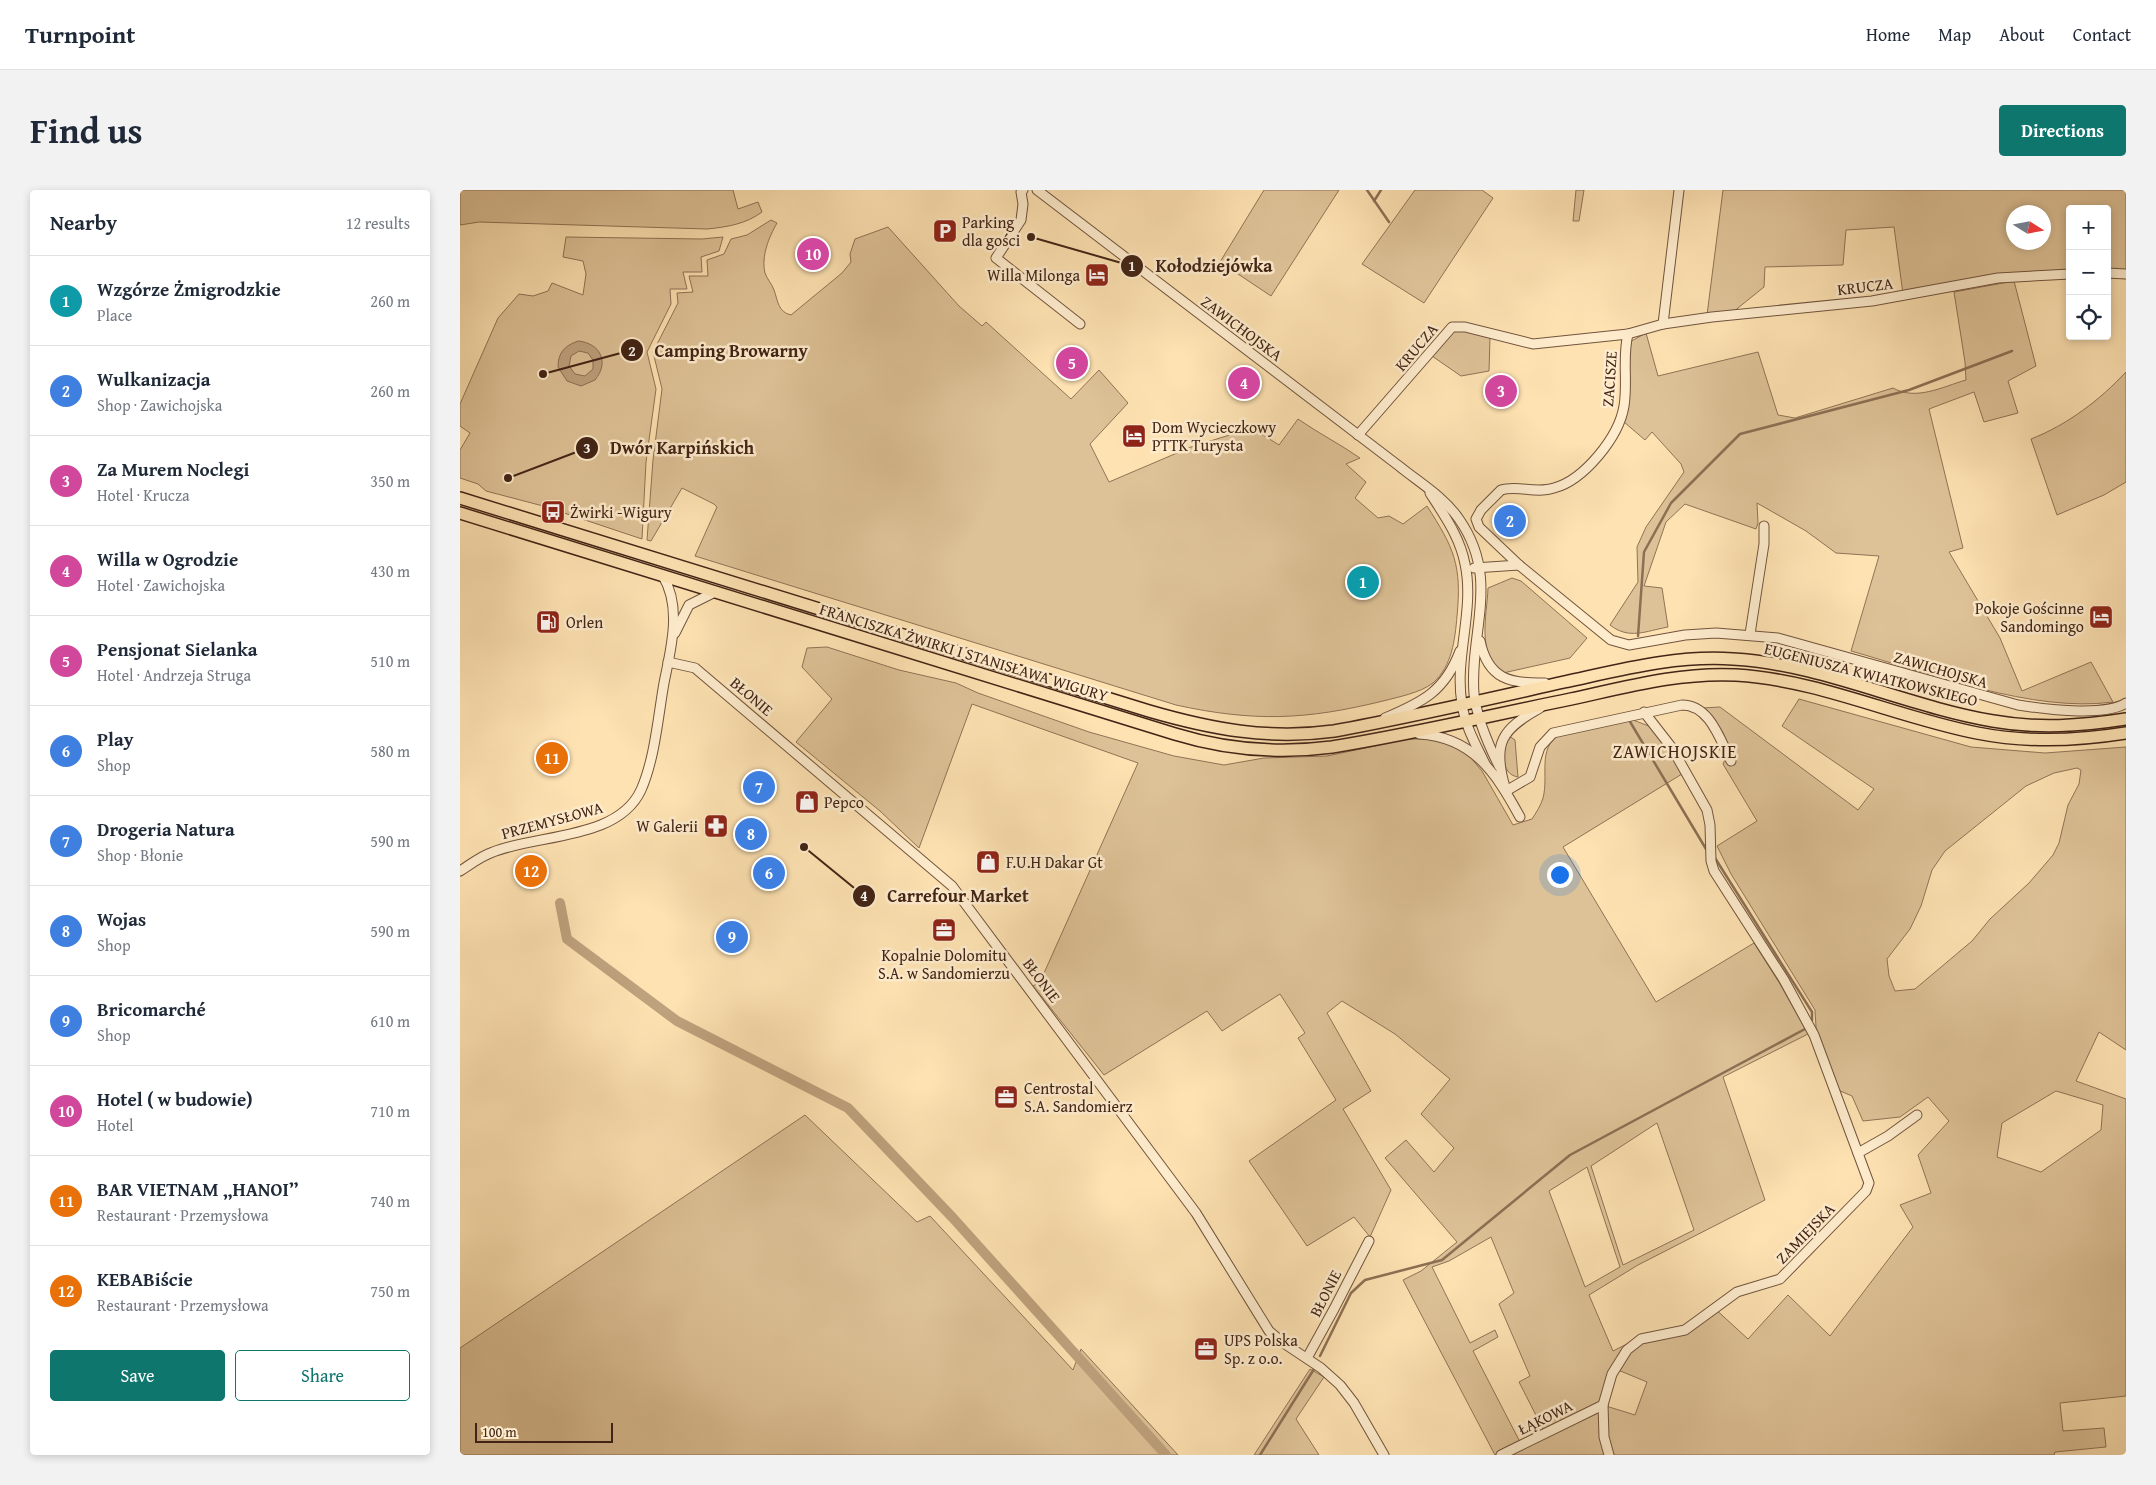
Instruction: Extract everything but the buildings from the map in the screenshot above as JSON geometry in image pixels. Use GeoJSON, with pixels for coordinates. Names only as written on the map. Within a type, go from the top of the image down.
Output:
{"type":"FeatureCollection","features":[{"type":"Feature","properties":{"kind":"main road","name":"FRANCISZKA ŻWIRKI I STANISŁAWA WIGURY"},"geometry":{"type":"LineString","coordinates":[[460,498],[1199,725],[1234,732],[1275,735],[1318,733],[1462,704]]}},
{"type":"Feature","properties":{"kind":"main road","name":"FRANCISZKA ŻWIRKI I STANISŁAWA WIGURY"},"geometry":{"type":"LineString","coordinates":[[460,513],[1208,743],[1250,750],[1301,751],[1466,721]]}},
{"type":"Feature","properties":{"kind":"main road","name":"EUGENIUSZA KWIATKOWSKIEGO"},"geometry":{"type":"LineString","coordinates":[[1462,704],[1662,662],[1731,658],[1769,662],[1797,668],[1956,713],[2001,723],[2060,726],[2126,719]]}},
{"type":"Feature","properties":{"kind":"main road","name":"EUGENIUSZA KWIATKOWSKIEGO"},"geometry":{"type":"LineString","coordinates":[[1466,721],[1663,679],[1735,675],[1810,687],[1968,731],[1996,736],[2063,740],[2126,733]]}},
{"type":"Feature","properties":{"kind":"street"},"geometry":{"type":"LineString","coordinates":[[1023,190],[1021,192],[1023,204],[1021,220],[996,258],[1080,324]]}},
{"type":"Feature","properties":{"kind":"street","name":"ZAWICHOJSKA"},"geometry":{"type":"LineString","coordinates":[[1037,190],[1444,502],[1460,520],[1473,546],[1479,567],[1482,600],[1474,680],[1476,701],[1480,718],[1499,766],[1506,791]]}},
{"type":"Feature","properties":{"kind":"street"},"geometry":{"type":"LineString","coordinates":[[1663,324],[1679,190]]}},
{"type":"Feature","properties":{"kind":"street"},"geometry":{"type":"LineString","coordinates":[[2111,273],[2126,274]]}},
{"type":"Feature","properties":{"kind":"street","name":"KRUCZA"},"geometry":{"type":"LineString","coordinates":[[1358,435],[1452,326],[1465,327],[1533,344],[1628,334],[1663,324],[1872,301],[1998,278],[2066,274]]}},
{"type":"Feature","properties":{"kind":"street","name":"ZACISZE"},"geometry":{"type":"LineString","coordinates":[[1477,516],[1501,490],[1538,491],[1556,488],[1588,467],[1597,458],[1615,430],[1623,408],[1628,334]]}},
{"type":"Feature","properties":{"kind":"street","name":"ZAWICHOJSKA"},"geometry":{"type":"LineString","coordinates":[[1428,490],[1457,538],[1466,569],[1467,600],[1462,704],[1466,721],[1485,764]]}},
{"type":"Feature","properties":{"kind":"street","name":"ZAWICHOJSKA"},"geometry":{"type":"LineString","coordinates":[[1477,516],[1479,526],[1519,565],[1616,643],[1630,645],[1700,634],[1750,634],[1801,644],[2018,705],[2043,709],[2081,710],[2116,707],[2126,703]]}},
{"type":"Feature","properties":{"kind":"street"},"geometry":{"type":"LineString","coordinates":[[1750,634],[1764,544],[1764,526]]}},
{"type":"Feature","properties":{"kind":"street"},"geometry":{"type":"LineString","coordinates":[[1466,569],[1519,565]]}},
{"type":"Feature","properties":{"kind":"street"},"geometry":{"type":"LineString","coordinates":[[663,576],[673,596],[672,640]]}},
{"type":"Feature","properties":{"kind":"street"},"geometry":{"type":"LineString","coordinates":[[672,640],[689,605],[715,592]]}},
{"type":"Feature","properties":{"kind":"street","name":"ZAWICHOJSKA"},"geometry":{"type":"LineString","coordinates":[[1479,636],[1487,662],[1502,677],[1525,683],[1562,683]]}},
{"type":"Feature","properties":{"kind":"street","name":"PRZEMYSŁOWA"},"geometry":{"type":"LineString","coordinates":[[460,871],[493,851],[603,824],[622,815],[631,806],[642,788],[646,773],[672,640]]}},
{"type":"Feature","properties":{"kind":"street"},"geometry":{"type":"LineString","coordinates":[[1370,724],[1409,708],[1430,696],[1452,671],[1464,642]]}},
{"type":"Feature","properties":{"kind":"street","name":"BŁONIE"},"geometry":{"type":"LineString","coordinates":[[668,662],[694,668],[952,886],[1196,1213],[1221,1250],[1260,1318],[1282,1342],[1333,1377],[1346,1392],[1384,1455]]}},
{"type":"Feature","properties":{"kind":"street"},"geometry":{"type":"LineString","coordinates":[[1499,766],[1499,750],[1507,732],[1518,721],[1547,704]]}},
{"type":"Feature","properties":{"kind":"street"},"geometry":{"type":"LineString","coordinates":[[1506,791],[1530,777],[1540,747],[1554,733],[1682,705],[1694,706],[1705,714],[1731,761]]}},
{"type":"Feature","properties":{"kind":"street"},"geometry":{"type":"LineString","coordinates":[[1644,712],[1672,748],[1707,810],[1710,825],[1711,861],[1714,871],[1764,947],[1814,1035],[1858,1153],[1896,1131],[1917,1116]]}},
{"type":"Feature","properties":{"kind":"street"},"geometry":{"type":"LineString","coordinates":[[1408,733],[1430,734],[1451,739],[1467,747],[1485,764],[1506,791],[1520,817]]}},
{"type":"Feature","properties":{"kind":"street","name":"ZAMIEJSKA"},"geometry":{"type":"LineString","coordinates":[[1608,1455],[1604,1437],[1603,1405],[1612,1374],[1622,1357],[1632,1345],[1646,1338],[1685,1330],[1731,1295],[1747,1288],[1780,1279],[1868,1188],[1870,1182],[1858,1153]]}},
{"type":"Feature","properties":{"kind":"street","name":"BŁONIE"},"geometry":{"type":"LineString","coordinates":[[1306,1358],[1330,1318],[1368,1241]]}},
{"type":"Feature","properties":{"kind":"street","name":"ŁĄKOWA"},"geometry":{"type":"LineString","coordinates":[[1501,1455],[1603,1405]]}},
{"type":"Feature","properties":{"kind":"shaded area"},"geometry":{"type":"Polygon","coordinates":[[[460,190],[733,190],[738,209],[758,202],[762,212],[736,224],[707,229],[479,222],[460,225],[460,190]]]}},
{"type":"Feature","properties":{"kind":"shaded area"},"geometry":{"type":"Polygon","coordinates":[[[1264,190],[1339,190],[1271,296],[1220,262],[1264,190]]]}},
{"type":"Feature","properties":{"kind":"shaded area"},"geometry":{"type":"Polygon","coordinates":[[[1415,190],[1482,190],[1493,198],[1424,303],[1362,264],[1415,190]]]}},
{"type":"Feature","properties":{"kind":"shaded area"},"geometry":{"type":"Polygon","coordinates":[[[1576,190],[1584,190],[1579,221],[1573,221],[1576,190]]]}},
{"type":"Feature","properties":{"kind":"shaded area"},"geometry":{"type":"Polygon","coordinates":[[[1723,190],[2126,190],[2126,270],[2111,270],[2111,205],[2066,205],[2066,272],[1903,294],[1894,227],[1846,230],[1843,265],[1765,267],[1764,287],[1733,312],[1707,315],[1723,190]]]}},
{"type":"Feature","properties":{"kind":"shaded area"},"geometry":{"type":"Polygon","coordinates":[[[771,220],[777,223],[765,253],[765,273],[781,309],[787,314],[791,315],[842,273],[851,262],[850,254],[855,239],[888,227],[959,306],[982,326],[986,322],[1071,399],[1099,370],[1128,403],[1090,444],[1109,482],[1191,447],[1252,428],[1279,445],[1298,419],[1360,458],[1346,464],[1366,482],[1355,498],[1378,518],[1389,516],[1403,524],[1427,506],[1450,546],[1457,570],[1458,598],[1454,643],[1444,669],[1433,683],[1415,692],[1383,701],[1329,712],[1304,715],[1255,716],[1204,710],[1176,705],[695,556],[717,507],[682,488],[651,541],[647,540],[653,460],[662,389],[653,352],[678,303],[677,293],[693,292],[689,276],[708,276],[707,260],[724,254],[731,239],[747,235],[771,220]]]}},
{"type":"Feature","properties":{"kind":"shaded area"},"geometry":{"type":"Polygon","coordinates":[[[566,237],[702,239],[723,237],[719,251],[701,257],[702,272],[683,272],[687,289],[670,289],[671,304],[647,352],[656,389],[646,462],[642,539],[543,506],[486,491],[478,484],[460,478],[460,450],[470,433],[460,426],[460,404],[498,318],[519,294],[533,296],[548,291],[552,283],[583,295],[586,274],[583,261],[563,257],[566,237]]]}},
{"type":"Feature","properties":{"kind":"shaded area"},"geometry":{"type":"Polygon","coordinates":[[[2014,281],[2036,366],[2008,381],[2018,413],[1984,422],[1974,392],[1929,409],[1963,548],[1949,552],[2000,638],[2022,691],[2091,662],[2113,702],[2082,704],[2049,702],[2016,696],[1947,680],[1851,651],[1879,556],[1836,553],[1806,531],[1757,503],[1758,523],[1756,529],[1685,504],[1666,522],[1644,586],[1662,588],[1668,627],[1631,633],[1617,630],[1610,625],[1638,582],[1637,547],[1646,527],[1684,472],[1681,464],[1652,432],[1645,440],[1624,422],[1628,343],[1646,333],[1658,376],[1758,352],[1778,415],[1795,418],[1893,388],[1902,392],[1920,393],[1966,380],[1954,292],[2014,281]]]}},
{"type":"Feature","properties":{"kind":"shaded area"},"geometry":{"type":"Polygon","coordinates":[[[1463,329],[1490,337],[1489,371],[1461,376],[1432,356],[1453,330],[1463,329]]]}},
{"type":"Feature","properties":{"kind":"shaded area"},"geometry":{"type":"Polygon","coordinates":[[[578,341],[592,345],[597,349],[602,360],[602,367],[595,380],[581,386],[567,381],[558,367],[561,354],[578,341]],[[579,351],[571,356],[569,366],[575,374],[585,376],[593,369],[593,360],[588,353],[579,351]]]}},
{"type":"Feature","properties":{"kind":"shaded area"},"geometry":{"type":"Polygon","coordinates":[[[2126,372],[2126,482],[2104,495],[2057,515],[2031,439],[2057,427],[2082,411],[2126,372]]]}},
{"type":"Feature","properties":{"kind":"shaded area"},"geometry":{"type":"Polygon","coordinates":[[[1512,578],[1521,581],[1587,638],[1570,658],[1503,673],[1495,665],[1489,656],[1485,634],[1488,588],[1512,578]]]}},
{"type":"Feature","properties":{"kind":"shaded area"},"geometry":{"type":"Polygon","coordinates":[[[827,647],[899,670],[956,683],[978,693],[1089,732],[1174,756],[1224,765],[1264,758],[1327,756],[1408,739],[1435,739],[1456,747],[1471,758],[1482,771],[1513,825],[1532,819],[1540,806],[1545,790],[1546,755],[1552,741],[1559,735],[1633,720],[1654,728],[1682,774],[1563,847],[1656,1002],[1754,943],[1808,1034],[1723,1077],[1765,1200],[1638,1265],[1589,1295],[1613,1351],[1633,1341],[1692,1323],[1712,1306],[1748,1339],[1788,1295],[1830,1336],[1913,1227],[1900,1205],[1931,1193],[1918,1155],[1949,1121],[1928,1097],[1900,1117],[1863,1121],[1852,1096],[1838,1090],[1816,1027],[1815,1010],[1731,874],[1717,846],[1757,821],[1723,764],[1730,749],[1722,731],[1702,708],[1720,707],[1858,810],[1874,789],[1782,726],[1799,699],[1971,747],[2045,753],[2126,747],[2126,1050],[2099,1032],[2076,1081],[2126,1099],[2126,1396],[2060,1403],[2063,1431],[2104,1428],[2106,1447],[2055,1452],[2054,1455],[1611,1455],[1607,1445],[1606,1406],[1635,1415],[1647,1382],[1618,1370],[1620,1352],[1607,1376],[1600,1403],[1560,1421],[1544,1431],[1519,1382],[1530,1376],[1499,1304],[1514,1293],[1491,1237],[1449,1261],[1432,1267],[1470,1343],[1495,1330],[1498,1337],[1473,1351],[1520,1442],[1495,1455],[1403,1280],[1421,1271],[1457,1242],[1385,1158],[1406,1140],[1434,1172],[1454,1148],[1421,1114],[1450,1079],[1395,1034],[1342,1001],[1327,1013],[1371,1091],[1343,1109],[1391,1190],[1370,1237],[1354,1217],[1307,1246],[1249,1161],[1336,1100],[1298,1038],[1305,1033],[1280,994],[1222,1031],[1207,1011],[1104,1075],[1033,986],[1040,982],[1138,763],[972,704],[919,848],[880,811],[796,742],[832,699],[802,667],[807,648],[827,647]],[[2077,768],[2054,773],[2026,786],[1945,851],[1932,870],[1921,906],[1910,929],[1887,959],[1889,976],[1895,991],[1915,989],[1972,941],[1990,919],[2029,883],[2053,855],[2059,843],[2068,805],[2079,784],[2081,770],[2077,768]],[[2056,1091],[2002,1123],[1997,1157],[2041,1172],[2101,1130],[2103,1105],[2056,1091]],[[1657,1123],[1591,1166],[1623,1265],[1694,1230],[1657,1123]],[[1587,1167],[1549,1191],[1585,1287],[1620,1267],[1587,1167]]]}},
{"type":"Feature","properties":{"kind":"shaded area"},"geometry":{"type":"Polygon","coordinates":[[[1509,736],[1515,740],[1518,777],[1512,775],[1505,766],[1504,753],[1509,736]]]}},
{"type":"Feature","properties":{"kind":"shaded area"},"geometry":{"type":"Polygon","coordinates":[[[805,1115],[917,1222],[930,1216],[1073,1370],[1081,1349],[1178,1455],[460,1455],[460,1348],[805,1115]]]}},
{"type":"Feature","properties":{"kind":"shaded area"},"geometry":{"type":"Polygon","coordinates":[[[1310,1369],[1324,1377],[1296,1419],[1319,1455],[1254,1455],[1310,1369]]]}},
{"type":"Feature","properties":{"kind":"shaded area"},"geometry":{"type":"Polygon","coordinates":[[[1601,1409],[1605,1455],[1507,1455],[1601,1409]]]}},
{"type":"Feature","properties":{"kind":"waterway"},"geometry":{"type":"LineString","coordinates":[[1367,190],[1389,222]]}},
{"type":"Feature","properties":{"kind":"waterway"},"geometry":{"type":"LineString","coordinates":[[1374,201],[1381,190]]}},
{"type":"Feature","properties":{"kind":"waterway"},"geometry":{"type":"LineString","coordinates":[[1638,636],[1644,552],[1671,503],[1740,434],[1909,390],[2012,351]]}},
{"type":"Feature","properties":{"kind":"waterway"},"geometry":{"type":"LineString","coordinates":[[1629,720],[1706,849]]}},
{"type":"Feature","properties":{"kind":"waterway"},"geometry":{"type":"LineString","coordinates":[[1715,858],[1812,1012],[1812,1020]]}},
{"type":"Feature","properties":{"kind":"waterway"},"geometry":{"type":"LineString","coordinates":[[560,903],[567,939],[677,1021],[848,1108],[953,1218],[1166,1455]]}},
{"type":"Feature","properties":{"kind":"waterway"},"geometry":{"type":"LineString","coordinates":[[1320,1356],[1351,1293],[1365,1280],[1442,1260],[1570,1155],[1805,1029]]}},
{"type":"Feature","properties":{"kind":"waterway"},"geometry":{"type":"LineString","coordinates":[[1260,1455],[1314,1369]]}},
{"type":"Feature","properties":{"kind":"place","name":"Parking dla gości"},"geometry":{"type":"Point","coordinates":[945,231]}},
{"type":"Feature","properties":{"kind":"place","name":"Kołodziejówka"},"geometry":{"type":"Point","coordinates":[1031,237]}},
{"type":"Feature","properties":{"kind":"place","name":"Hotel ( w budowie)"},"geometry":{"type":"Point","coordinates":[813,254]}},
{"type":"Feature","properties":{"kind":"place","name":"Willa Milonga"},"geometry":{"type":"Point","coordinates":[1097,275]}},
{"type":"Feature","properties":{"kind":"place","name":"Pensjonat Sielanka"},"geometry":{"type":"Point","coordinates":[1072,363]}},
{"type":"Feature","properties":{"kind":"place","name":"Camping Browarny"},"geometry":{"type":"Point","coordinates":[543,374]}},
{"type":"Feature","properties":{"kind":"place","name":"Willa w Ogrodzie"},"geometry":{"type":"Point","coordinates":[1244,383]}},
{"type":"Feature","properties":{"kind":"place","name":"Za Murem Noclegi"},"geometry":{"type":"Point","coordinates":[1501,391]}},
{"type":"Feature","properties":{"kind":"place","name":"Dom Wycieczkowy PTTK Turysta"},"geometry":{"type":"Point","coordinates":[1134,436]}},
{"type":"Feature","properties":{"kind":"place","name":"Dwór Karpińskich"},"geometry":{"type":"Point","coordinates":[508,478]}},
{"type":"Feature","properties":{"kind":"place","name":"Żwirki -Wigury"},"geometry":{"type":"Point","coordinates":[553,512]}},
{"type":"Feature","properties":{"kind":"place","name":"Wulkanizacja"},"geometry":{"type":"Point","coordinates":[1510,521]}},
{"type":"Feature","properties":{"kind":"place","name":"Wzgórze Żmigrodzkie"},"geometry":{"type":"Point","coordinates":[1363,582]}},
{"type":"Feature","properties":{"kind":"place","name":"Pokoje Gościnne Sandomingo"},"geometry":{"type":"Point","coordinates":[2101,617]}},
{"type":"Feature","properties":{"kind":"place","name":"Orlen"},"geometry":{"type":"Point","coordinates":[548,622]}},
{"type":"Feature","properties":{"kind":"place","name":"BAR VIETNAM „HANOI”"},"geometry":{"type":"Point","coordinates":[552,758]}},
{"type":"Feature","properties":{"kind":"place","name":"Drogeria Natura"},"geometry":{"type":"Point","coordinates":[759,787]}},
{"type":"Feature","properties":{"kind":"place","name":"Pepco"},"geometry":{"type":"Point","coordinates":[807,802]}},
{"type":"Feature","properties":{"kind":"place","name":"W Galerii"},"geometry":{"type":"Point","coordinates":[716,826]}},
{"type":"Feature","properties":{"kind":"place","name":"Wojas"},"geometry":{"type":"Point","coordinates":[751,834]}},
{"type":"Feature","properties":{"kind":"place","name":"Carrefour Market"},"geometry":{"type":"Point","coordinates":[804,847]}},
{"type":"Feature","properties":{"kind":"place","name":"F.U.H Dakar Gt"},"geometry":{"type":"Point","coordinates":[988,862]}},
{"type":"Feature","properties":{"kind":"place","name":"KEBABiście"},"geometry":{"type":"Point","coordinates":[531,871]}},
{"type":"Feature","properties":{"kind":"place","name":"Play"},"geometry":{"type":"Point","coordinates":[769,873]}},
{"type":"Feature","properties":{"kind":"place","name":"Kopalnie Dolomitu S.A. w Sandomierzu"},"geometry":{"type":"Point","coordinates":[944,930]}},
{"type":"Feature","properties":{"kind":"place","name":"Bricomarché"},"geometry":{"type":"Point","coordinates":[732,937]}},
{"type":"Feature","properties":{"kind":"place","name":"Centrostal S.A. Sandomierz"},"geometry":{"type":"Point","coordinates":[1006,1097]}},
{"type":"Feature","properties":{"kind":"place","name":"UPS Polska Sp. z o.o."},"geometry":{"type":"Point","coordinates":[1206,1349]}},
{"type":"Feature","properties":{"kind":"district","name":"ZAWICHOJSKIE"},"geometry":{"type":"Point","coordinates":[1675,752]}}]}
